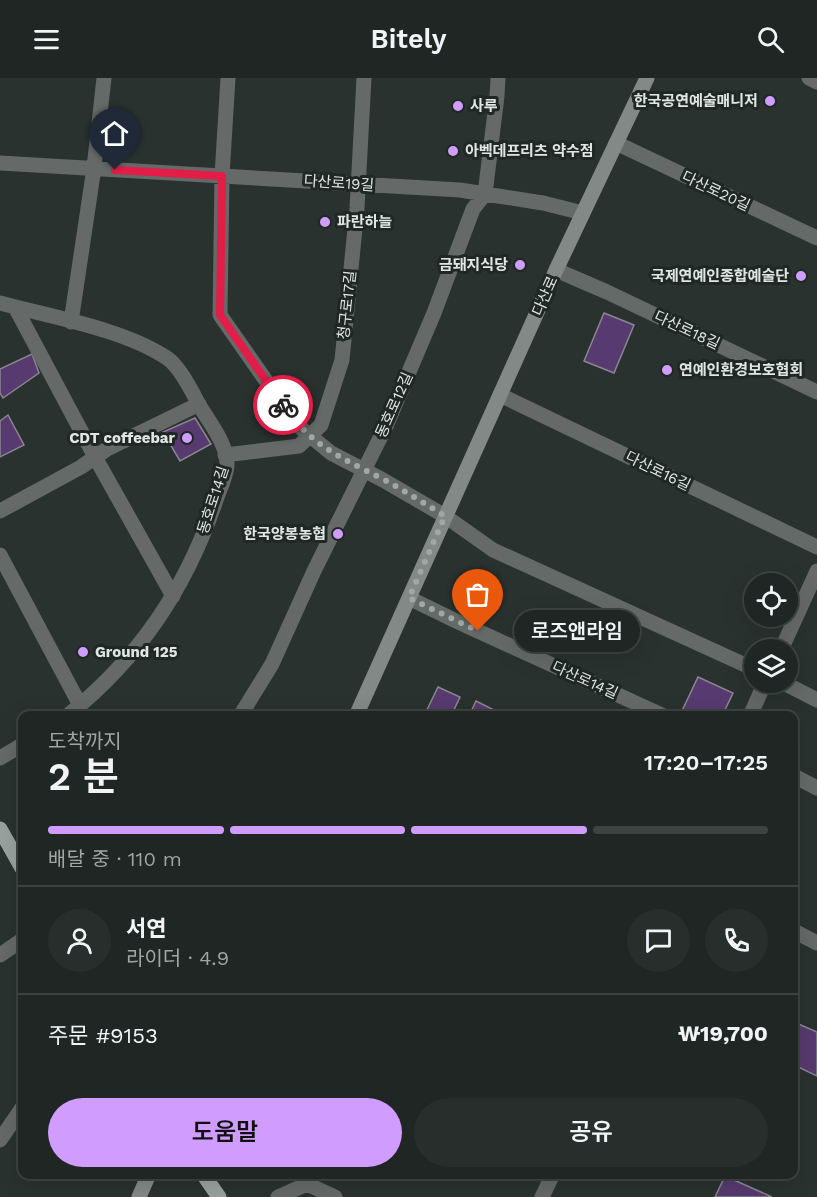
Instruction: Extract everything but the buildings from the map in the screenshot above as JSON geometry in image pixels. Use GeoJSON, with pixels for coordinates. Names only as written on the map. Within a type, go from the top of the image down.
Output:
{"type":"FeatureCollection","features":[{"type":"Feature","properties":{"kind":"main road","name":"다산로"},"geometry":{"type":"LineString","coordinates":[[358,711],[556,270],[647,78]]}},
{"type":"Feature","properties":{"kind":"main road"},"geometry":{"type":"LineString","coordinates":[[0,829],[5,848],[18,863]]}},
{"type":"Feature","properties":{"kind":"main road"},"geometry":{"type":"LineString","coordinates":[[139,1197],[147,1179]]}},
{"type":"Feature","properties":{"kind":"main road"},"geometry":{"type":"LineString","coordinates":[[206,1179],[219,1197]]}},
{"type":"Feature","properties":{"kind":"street"},"geometry":{"type":"LineString","coordinates":[[71,322],[94,168],[104,78]]}},
{"type":"Feature","properties":{"kind":"street"},"geometry":{"type":"LineString","coordinates":[[228,78],[222,176],[220,315],[297,425],[331,453],[445,516],[493,550],[744,664]]}},
{"type":"Feature","properties":{"kind":"street","name":"청구로17길"},"geometry":{"type":"LineString","coordinates":[[309,436],[321,425],[342,360],[358,184],[364,78]]}},
{"type":"Feature","properties":{"kind":"street","name":"동호로12길"},"geometry":{"type":"LineString","coordinates":[[243,711],[272,664],[314,571],[386,426],[434,314],[473,209],[485,194],[498,78]]}},
{"type":"Feature","properties":{"kind":"street"},"geometry":{"type":"LineString","coordinates":[[809,78],[817,82]]}},
{"type":"Feature","properties":{"kind":"street","name":"다산로20길"},"geometry":{"type":"LineString","coordinates":[[616,143],[817,238]]}},
{"type":"Feature","properties":{"kind":"street","name":"다산로19길"},"geometry":{"type":"LineString","coordinates":[[0,163],[460,190],[543,203],[583,213]]}},
{"type":"Feature","properties":{"kind":"street","name":"다산로18길"},"geometry":{"type":"LineString","coordinates":[[556,270],[817,392]]}},
{"type":"Feature","properties":{"kind":"street","name":"동호로14길"},"geometry":{"type":"LineString","coordinates":[[7,305],[133,340],[170,360],[221,443],[228,465],[207,526],[165,610],[131,655],[90,698],[73,711]]}},
{"type":"Feature","properties":{"kind":"street","name":"동호로14길"},"geometry":{"type":"LineString","coordinates":[[7,305],[172,596]]}},
{"type":"Feature","properties":{"kind":"street","name":"다산로16길"},"geometry":{"type":"LineString","coordinates":[[500,395],[817,547]]}},
{"type":"Feature","properties":{"kind":"street"},"geometry":{"type":"LineString","coordinates":[[0,511],[81,467],[107,449],[199,404]]}},
{"type":"Feature","properties":{"kind":"street"},"geometry":{"type":"LineString","coordinates":[[225,455],[299,446],[309,436]]}},
{"type":"Feature","properties":{"kind":"street"},"geometry":{"type":"LineString","coordinates":[[0,555],[80,705]]}},
{"type":"Feature","properties":{"kind":"street"},"geometry":{"type":"LineString","coordinates":[[786,639],[817,572]]}},
{"type":"Feature","properties":{"kind":"street","name":"다산로14길"},"geometry":{"type":"LineString","coordinates":[[409,598],[653,711]]}},
{"type":"Feature","properties":{"kind":"street"},"geometry":{"type":"LineString","coordinates":[[798,690],[817,700]]}},
{"type":"Feature","properties":{"kind":"street"},"geometry":{"type":"LineString","coordinates":[[752,711],[760,693]]}},
{"type":"Feature","properties":{"kind":"street"},"geometry":{"type":"LineString","coordinates":[[0,758],[18,748]]}},
{"type":"Feature","properties":{"kind":"street"},"geometry":{"type":"LineString","coordinates":[[798,778],[817,788]]}},
{"type":"Feature","properties":{"kind":"street"},"geometry":{"type":"LineString","coordinates":[[798,933],[817,943]]}},
{"type":"Feature","properties":{"kind":"street"},"geometry":{"type":"LineString","coordinates":[[0,955],[18,943]]}},
{"type":"Feature","properties":{"kind":"street"},"geometry":{"type":"LineString","coordinates":[[0,1140],[18,1114]]}},
{"type":"Feature","properties":{"kind":"street"},"geometry":{"type":"LineString","coordinates":[[542,1197],[551,1179]]}},
{"type":"Feature","properties":{"kind":"street"},"geometry":{"type":"LineString","coordinates":[[278,1197],[307,1184],[335,1197]]}},
{"type":"Feature","properties":{"kind":"way so far"},"geometry":{"type":"LineString","coordinates":[[283,405],[297,425],[331,453],[445,516],[409,598],[478,631]]}},
{"type":"Feature","properties":{"kind":"place","name":"한국공연예술매니저"},"geometry":{"type":"Point","coordinates":[770,101]}},
{"type":"Feature","properties":{"kind":"place","name":"사루"},"geometry":{"type":"Point","coordinates":[458,106]}},
{"type":"Feature","properties":{"kind":"place","name":"아벡데프리츠 약수점"},"geometry":{"type":"Point","coordinates":[453,151]}},
{"type":"Feature","properties":{"kind":"place","name":"파란하늘"},"geometry":{"type":"Point","coordinates":[325,222]}},
{"type":"Feature","properties":{"kind":"place","name":"금돼지식당"},"geometry":{"type":"Point","coordinates":[520,265]}},
{"type":"Feature","properties":{"kind":"place","name":"국제연예인종합예술단"},"geometry":{"type":"Point","coordinates":[801,276]}},
{"type":"Feature","properties":{"kind":"place","name":"연예인환경보호협회"},"geometry":{"type":"Point","coordinates":[667,370]}},
{"type":"Feature","properties":{"kind":"place","name":"CDT coffeebar"},"geometry":{"type":"Point","coordinates":[187,438]}},
{"type":"Feature","properties":{"kind":"place","name":"한국양봉농협"},"geometry":{"type":"Point","coordinates":[338,534]}},
{"type":"Feature","properties":{"kind":"place","name":"로즈앤라임"},"geometry":{"type":"Point","coordinates":[478,631]}},
{"type":"Feature","properties":{"kind":"place","name":"Ground 125"},"geometry":{"type":"Point","coordinates":[83,652]}},
{"type":"Feature","properties":{"kind":"route"},"geometry":{"type":"LineString","coordinates":[[115,170],[222,176],[220,315],[283,405]]}}]}
